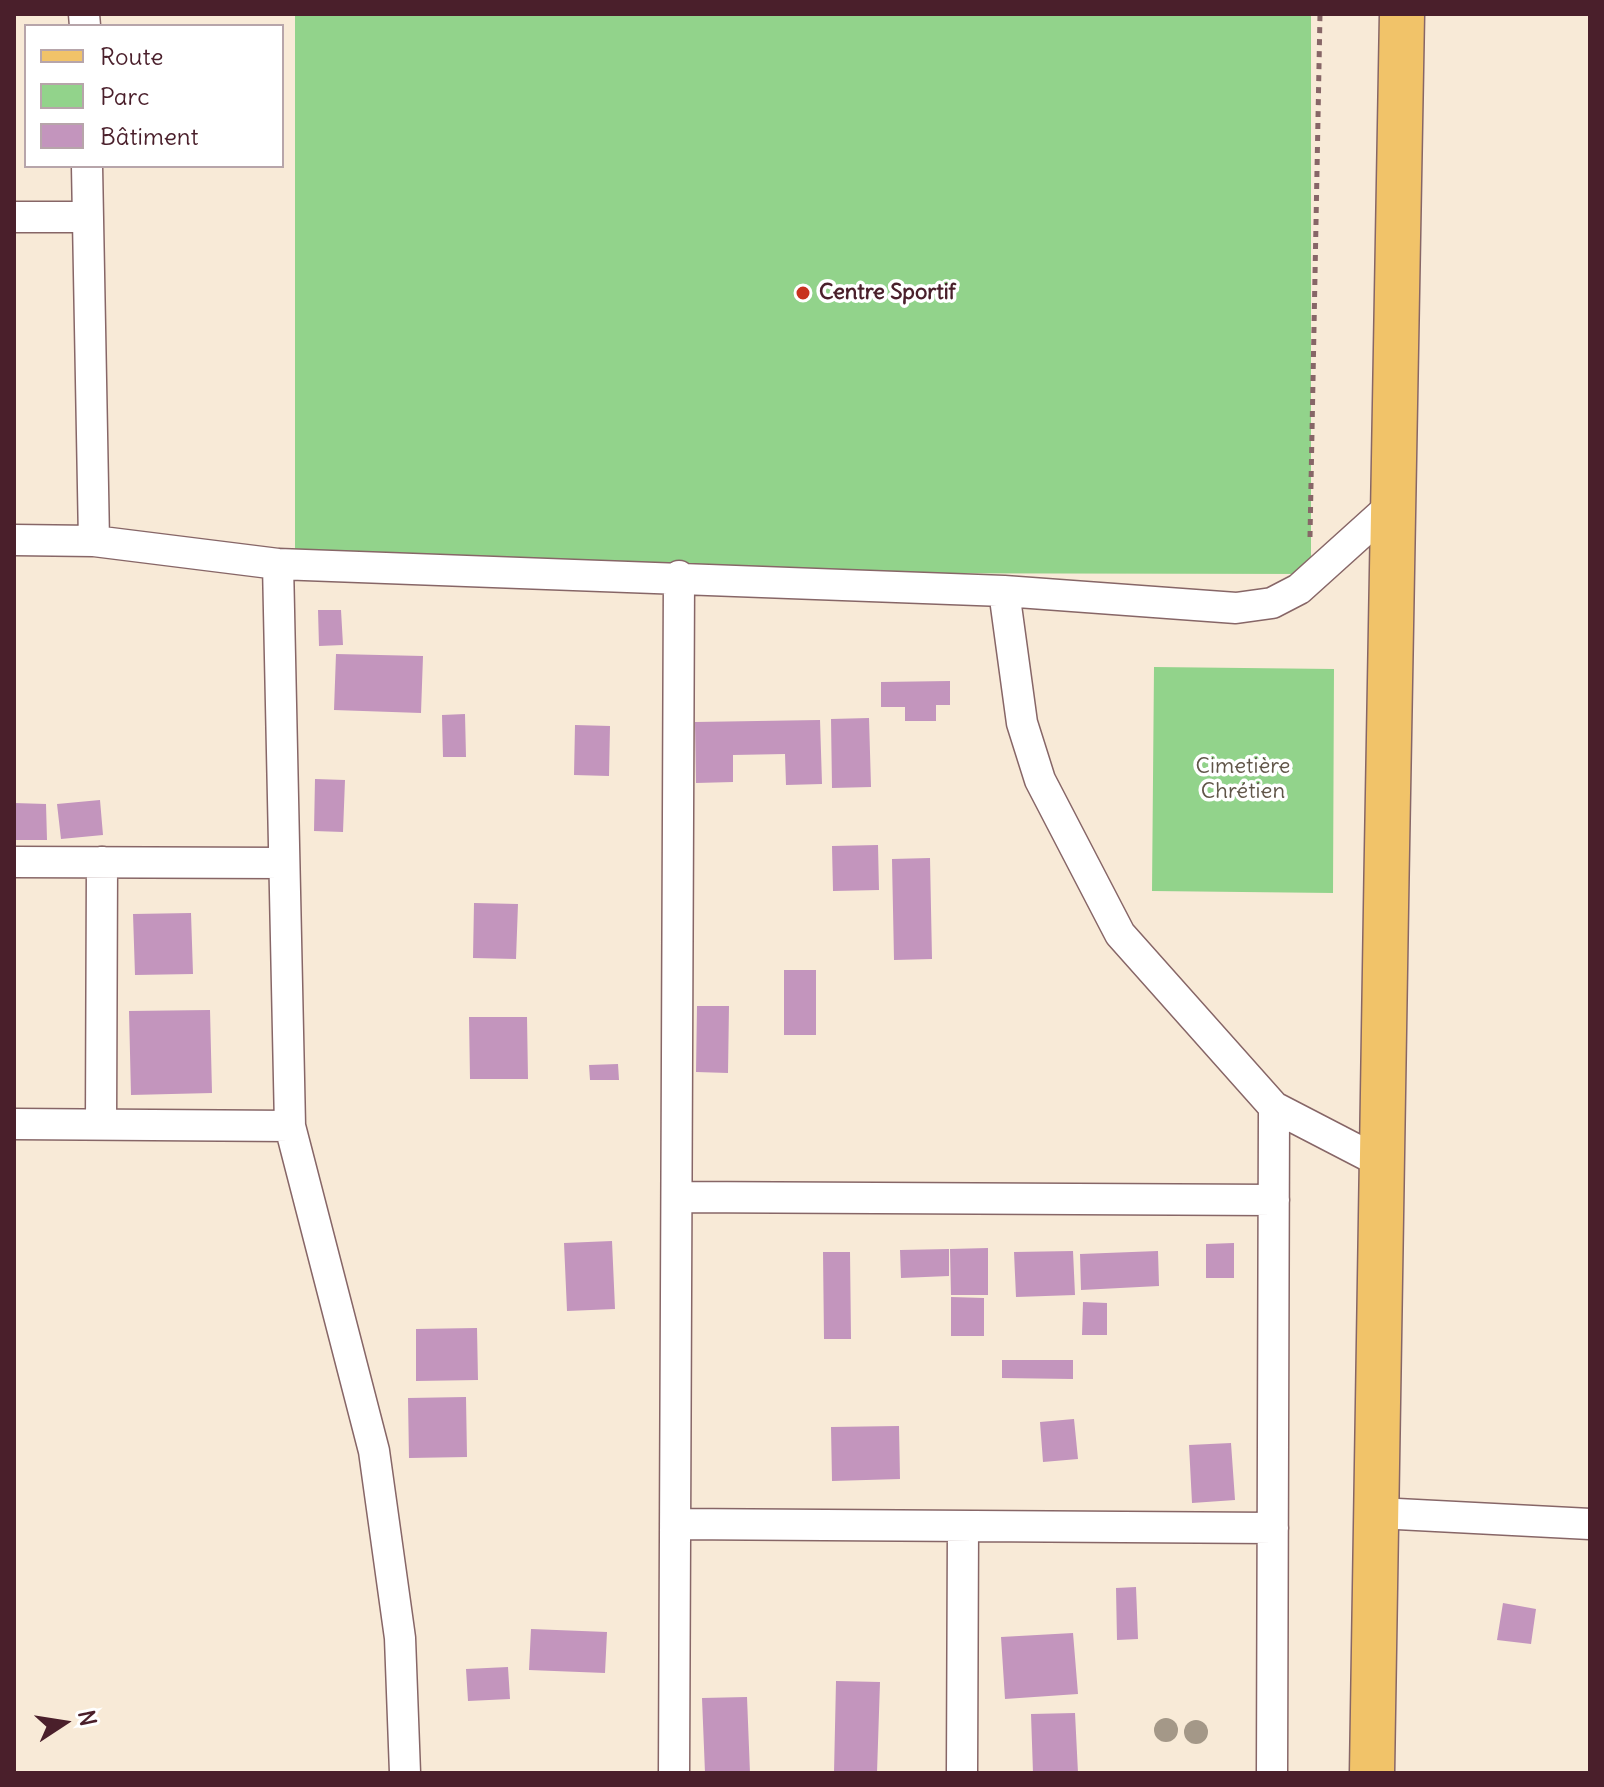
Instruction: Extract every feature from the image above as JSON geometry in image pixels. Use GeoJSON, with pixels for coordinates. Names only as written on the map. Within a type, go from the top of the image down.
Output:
{"type":"FeatureCollection","features":[{"type":"Feature","properties":{"kind":"main road"},"geometry":{"type":"LineString","coordinates":[[1372,1773],[1384,1164],[1391,506],[1402,14]]}},
{"type":"Feature","properties":{"kind":"street"},"geometry":{"type":"LineString","coordinates":[[87,168],[94,541]]}},
{"type":"Feature","properties":{"kind":"street"},"geometry":{"type":"LineString","coordinates":[[14,217],[88,217]]}},
{"type":"Feature","properties":{"kind":"street"},"geometry":{"type":"LineString","coordinates":[[14,540],[94,541],[278,564],[679,576],[1004,591],[1236,608],[1272,603],[1309,580],[1391,506]]}},
{"type":"Feature","properties":{"kind":"street"},"geometry":{"type":"LineString","coordinates":[[278,564],[290,1126],[374,1451],[400,1638],[405,1773]]}},
{"type":"Feature","properties":{"kind":"street"},"geometry":{"type":"LineString","coordinates":[[674,1773],[679,576]]}},
{"type":"Feature","properties":{"kind":"street"},"geometry":{"type":"LineString","coordinates":[[1004,591],[1022,723],[1040,780],[1062,829],[1120,934],[1274,1107],[1384,1164]]}},
{"type":"Feature","properties":{"kind":"street"},"geometry":{"type":"LineString","coordinates":[[14,862],[284,863]]}},
{"type":"Feature","properties":{"kind":"street"},"geometry":{"type":"LineString","coordinates":[[101,1124],[102,862]]}},
{"type":"Feature","properties":{"kind":"street"},"geometry":{"type":"LineString","coordinates":[[1272,1773],[1274,1107]]}},
{"type":"Feature","properties":{"kind":"street"},"geometry":{"type":"LineString","coordinates":[[14,1124],[290,1126]]}},
{"type":"Feature","properties":{"kind":"street"},"geometry":{"type":"LineString","coordinates":[[677,1197],[1274,1200]]}},
{"type":"Feature","properties":{"kind":"street"},"geometry":{"type":"LineString","coordinates":[[1378,1513],[1590,1524]]}},
{"type":"Feature","properties":{"kind":"street"},"geometry":{"type":"LineString","coordinates":[[675,1524],[1273,1528]]}},
{"type":"Feature","properties":{"kind":"street"},"geometry":{"type":"LineString","coordinates":[[962,1773],[963,1526]]}},
{"type":"Feature","properties":{"kind":"path"},"geometry":{"type":"LineString","coordinates":[[1309,580],[1320,14]]}},
{"type":"Feature","properties":{"kind":"green space","name":"Centre Sportif"},"geometry":{"type":"Polygon","coordinates":[[[295,14],[1311,14],[1311,574],[295,572],[295,14]]]}},
{"type":"Feature","properties":{"kind":"green space","name":"Cimetière Chrétien"},"geometry":{"type":"Polygon","coordinates":[[[1154,667],[1334,669],[1333,893],[1152,891],[1154,667]]]}},
{"type":"Feature","properties":{"kind":"building"},"geometry":{"type":"Polygon","coordinates":[[[318,610],[341,610],[343,645],[319,646],[318,610]]]}},
{"type":"Feature","properties":{"kind":"building"},"geometry":{"type":"Polygon","coordinates":[[[336,654],[423,656],[421,713],[334,710],[336,654]]]}},
{"type":"Feature","properties":{"kind":"building"},"geometry":{"type":"Polygon","coordinates":[[[950,681],[950,705],[936,705],[936,721],[905,721],[905,707],[881,707],[881,682],[950,681]]]}},
{"type":"Feature","properties":{"kind":"building"},"geometry":{"type":"Polygon","coordinates":[[[465,714],[466,757],[443,757],[442,715],[465,714]]]}},
{"type":"Feature","properties":{"kind":"building"},"geometry":{"type":"Polygon","coordinates":[[[869,718],[871,787],[832,788],[831,719],[869,718]]]}},
{"type":"Feature","properties":{"kind":"building"},"geometry":{"type":"Polygon","coordinates":[[[820,720],[822,784],[786,785],[785,754],[733,755],[733,782],[696,783],[695,722],[820,720]]]}},
{"type":"Feature","properties":{"kind":"building"},"geometry":{"type":"Polygon","coordinates":[[[575,725],[610,726],[609,776],[574,775],[575,725]]]}},
{"type":"Feature","properties":{"kind":"building"},"geometry":{"type":"Polygon","coordinates":[[[315,779],[345,780],[343,832],[314,831],[315,779]]]}},
{"type":"Feature","properties":{"kind":"building"},"geometry":{"type":"Polygon","coordinates":[[[100,800],[103,835],[61,839],[57,804],[100,800]]]}},
{"type":"Feature","properties":{"kind":"building"},"geometry":{"type":"Polygon","coordinates":[[[14,803],[46,804],[47,840],[14,840],[14,803]]]}},
{"type":"Feature","properties":{"kind":"building"},"geometry":{"type":"Polygon","coordinates":[[[878,845],[879,890],[833,891],[832,846],[878,845]]]}},
{"type":"Feature","properties":{"kind":"building"},"geometry":{"type":"Polygon","coordinates":[[[930,858],[932,959],[894,960],[892,859],[930,858]]]}},
{"type":"Feature","properties":{"kind":"building"},"geometry":{"type":"Polygon","coordinates":[[[474,903],[518,904],[516,959],[473,958],[474,903]]]}},
{"type":"Feature","properties":{"kind":"building"},"geometry":{"type":"Polygon","coordinates":[[[191,913],[193,974],[135,975],[133,914],[191,913]]]}},
{"type":"Feature","properties":{"kind":"building"},"geometry":{"type":"Polygon","coordinates":[[[784,970],[816,970],[816,1035],[784,1035],[784,970]]]}},
{"type":"Feature","properties":{"kind":"building"},"geometry":{"type":"Polygon","coordinates":[[[697,1006],[729,1006],[728,1073],[696,1072],[697,1006]]]}},
{"type":"Feature","properties":{"kind":"building"},"geometry":{"type":"Polygon","coordinates":[[[210,1010],[212,1093],[131,1095],[129,1011],[210,1010]]]}},
{"type":"Feature","properties":{"kind":"building"},"geometry":{"type":"Polygon","coordinates":[[[469,1017],[527,1017],[528,1079],[470,1079],[469,1017]]]}},
{"type":"Feature","properties":{"kind":"building"},"geometry":{"type":"Polygon","coordinates":[[[618,1064],[619,1080],[590,1080],[589,1065],[618,1064]]]}},
{"type":"Feature","properties":{"kind":"building"},"geometry":{"type":"Polygon","coordinates":[[[612,1241],[615,1309],[567,1311],[564,1243],[612,1241]]]}},
{"type":"Feature","properties":{"kind":"building"},"geometry":{"type":"Polygon","coordinates":[[[1234,1243],[1234,1278],[1206,1278],[1206,1244],[1234,1243]]]}},
{"type":"Feature","properties":{"kind":"building"},"geometry":{"type":"Polygon","coordinates":[[[988,1248],[988,1295],[951,1295],[950,1249],[988,1248]]]}},
{"type":"Feature","properties":{"kind":"building"},"geometry":{"type":"Polygon","coordinates":[[[949,1249],[949,1276],[901,1278],[900,1250],[949,1249]]]}},
{"type":"Feature","properties":{"kind":"building"},"geometry":{"type":"Polygon","coordinates":[[[1073,1251],[1075,1295],[1016,1297],[1014,1252],[1073,1251]]]}},
{"type":"Feature","properties":{"kind":"building"},"geometry":{"type":"Polygon","coordinates":[[[1158,1251],[1159,1286],[1081,1290],[1080,1254],[1158,1251]]]}},
{"type":"Feature","properties":{"kind":"building"},"geometry":{"type":"Polygon","coordinates":[[[823,1252],[850,1252],[851,1339],[824,1339],[823,1252]]]}},
{"type":"Feature","properties":{"kind":"building"},"geometry":{"type":"Polygon","coordinates":[[[951,1297],[984,1298],[984,1336],[951,1336],[951,1297]]]}},
{"type":"Feature","properties":{"kind":"building"},"geometry":{"type":"Polygon","coordinates":[[[1083,1302],[1107,1303],[1107,1335],[1082,1335],[1083,1302]]]}},
{"type":"Feature","properties":{"kind":"building"},"geometry":{"type":"Polygon","coordinates":[[[477,1328],[478,1380],[416,1381],[416,1329],[477,1328]]]}},
{"type":"Feature","properties":{"kind":"building"},"geometry":{"type":"Polygon","coordinates":[[[1002,1360],[1073,1360],[1073,1379],[1002,1378],[1002,1360]]]}},
{"type":"Feature","properties":{"kind":"building"},"geometry":{"type":"Polygon","coordinates":[[[466,1397],[467,1457],[409,1458],[408,1398],[466,1397]]]}},
{"type":"Feature","properties":{"kind":"building"},"geometry":{"type":"Polygon","coordinates":[[[1074,1419],[1078,1459],[1043,1462],[1040,1422],[1074,1419]]]}},
{"type":"Feature","properties":{"kind":"building"},"geometry":{"type":"Polygon","coordinates":[[[899,1426],[900,1479],[832,1481],[831,1427],[899,1426]]]}},
{"type":"Feature","properties":{"kind":"building"},"geometry":{"type":"Polygon","coordinates":[[[1231,1443],[1235,1500],[1192,1503],[1189,1445],[1231,1443]]]}},
{"type":"Feature","properties":{"kind":"building"},"geometry":{"type":"Polygon","coordinates":[[[1136,1587],[1138,1639],[1117,1640],[1116,1588],[1136,1587]]]}},
{"type":"Feature","properties":{"kind":"building"},"geometry":{"type":"Polygon","coordinates":[[[1503,1603],[1536,1609],[1531,1644],[1497,1640],[1503,1603]]]}},
{"type":"Feature","properties":{"kind":"building"},"geometry":{"type":"Polygon","coordinates":[[[531,1629],[607,1632],[605,1673],[529,1670],[531,1629]]]}},
{"type":"Feature","properties":{"kind":"building"},"geometry":{"type":"Polygon","coordinates":[[[1073,1633],[1078,1694],[1005,1699],[1001,1637],[1073,1633]]]}},
{"type":"Feature","properties":{"kind":"building"},"geometry":{"type":"Polygon","coordinates":[[[508,1667],[510,1699],[468,1701],[466,1669],[508,1667]]]}},
{"type":"Feature","properties":{"kind":"building"},"geometry":{"type":"Polygon","coordinates":[[[836,1681],[880,1682],[877,1773],[834,1773],[836,1681]]]}},
{"type":"Feature","properties":{"kind":"building"},"geometry":{"type":"Polygon","coordinates":[[[747,1697],[750,1773],[705,1773],[702,1698],[747,1697]]]}},
{"type":"Feature","properties":{"kind":"building"},"geometry":{"type":"Polygon","coordinates":[[[1075,1713],[1078,1773],[1033,1773],[1031,1714],[1075,1713]]]}},
{"type":"Feature","properties":{"kind":"place","name":"Centre Sportif"},"geometry":{"type":"Point","coordinates":[803,293]}}]}
